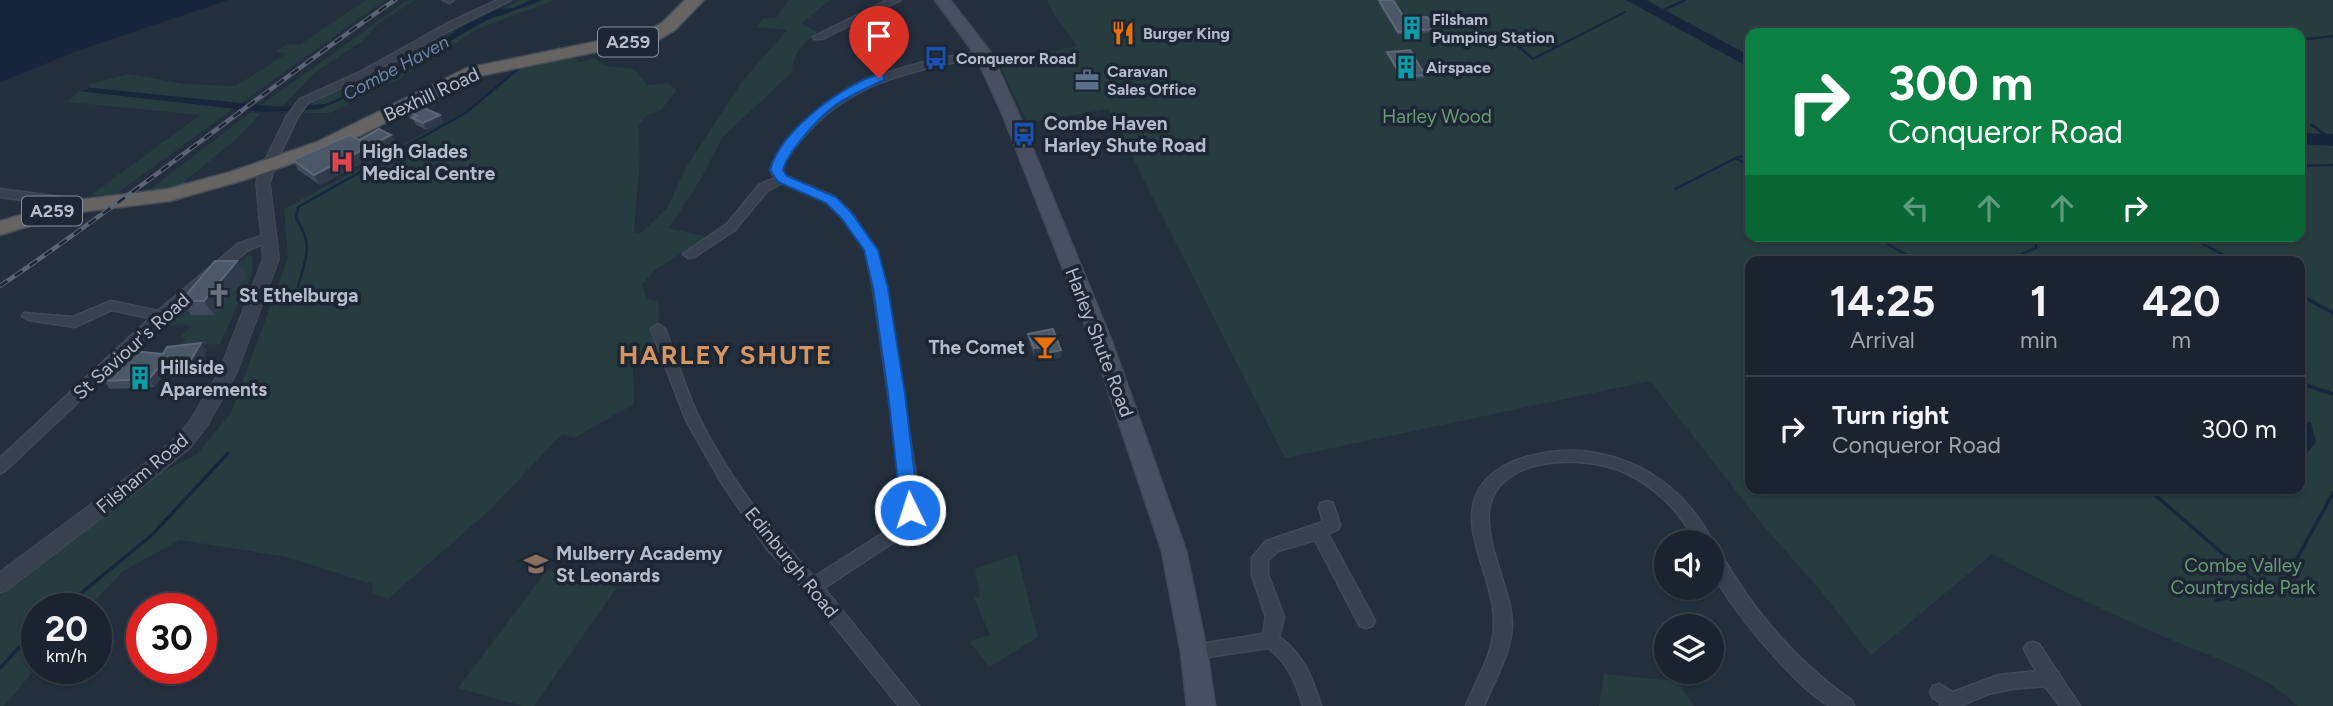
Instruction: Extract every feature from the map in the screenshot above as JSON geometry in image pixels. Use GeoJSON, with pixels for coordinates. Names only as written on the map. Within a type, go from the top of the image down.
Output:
{"type":"FeatureCollection","features":[{"type":"Feature","properties":{"kind":"highway","name":"Bexhill Road"},"geometry":{"type":"LineString","coordinates":[[0,228],[71,207],[170,195],[268,167],[334,141],[474,72],[654,35],[669,26],[695,0]]}},
{"type":"Feature","properties":{"kind":"main road","name":"Harley Shute Road"},"geometry":{"type":"LineString","coordinates":[[942,0],[983,53],[1010,113],[1102,342],[1152,480],[1174,551],[1194,652],[1200,706]]}},
{"type":"Feature","properties":{"kind":"street"},"geometry":{"type":"LineString","coordinates":[[268,167],[293,116],[304,101],[366,73],[454,24],[506,0]]}},
{"type":"Feature","properties":{"kind":"street"},"geometry":{"type":"LineString","coordinates":[[818,37],[897,0]]}},
{"type":"Feature","properties":{"kind":"street"},"geometry":{"type":"LineString","coordinates":[[813,587],[894,534],[910,510],[909,483],[880,288],[871,250],[846,215],[831,200],[782,179],[776,170],[779,161],[811,121],[837,98],[894,72],[983,53]]}},
{"type":"Feature","properties":{"kind":"street","name":"Filsham Road"},"geometry":{"type":"LineString","coordinates":[[0,584],[144,475],[184,442],[200,422],[228,372],[271,259],[263,183],[268,167]]}},
{"type":"Feature","properties":{"kind":"street"},"geometry":{"type":"LineString","coordinates":[[689,254],[731,228],[763,188],[782,179]]}},
{"type":"Feature","properties":{"kind":"street"},"geometry":{"type":"LineString","coordinates":[[0,193],[68,202],[71,207]]}},
{"type":"Feature","properties":{"kind":"street","name":"St Saviour's Road"},"geometry":{"type":"LineString","coordinates":[[0,467],[161,316],[243,247],[270,237]]}},
{"type":"Feature","properties":{"kind":"street"},"geometry":{"type":"LineString","coordinates":[[30,316],[75,323],[111,306],[161,316]]}},
{"type":"Feature","properties":{"kind":"street","name":"Edinburgh Road"},"geometry":{"type":"LineString","coordinates":[[657,329],[693,420],[728,481],[773,544],[813,587],[910,706]]}},
{"type":"Feature","properties":{"kind":"street"},"geometry":{"type":"LineString","coordinates":[[1475,706],[1499,653],[1503,627],[1501,596],[1485,550],[1479,519],[1486,494],[1504,472],[1533,459],[1571,454],[1610,461],[1640,474],[1669,492],[1698,530]]}},
{"type":"Feature","properties":{"kind":"street"},"geometry":{"type":"LineString","coordinates":[[1270,640],[1275,617],[1260,575],[1260,558],[1272,546],[1319,532],[1332,525],[1327,507]]}},
{"type":"Feature","properties":{"kind":"street"},"geometry":{"type":"LineString","coordinates":[[1319,532],[1366,621]]}},
{"type":"Feature","properties":{"kind":"street"},"geometry":{"type":"LineString","coordinates":[[1724,572],[1762,631],[1790,662],[1846,706]]}},
{"type":"Feature","properties":{"kind":"street"},"geometry":{"type":"LineString","coordinates":[[1194,652],[1270,640],[1290,655],[1305,683],[1312,706]]}},
{"type":"Feature","properties":{"kind":"street"},"geometry":{"type":"LineString","coordinates":[[2033,649],[2071,706]]}},
{"type":"Feature","properties":{"kind":"street"},"geometry":{"type":"LineString","coordinates":[[1947,700],[1985,685],[2023,678],[2050,678]]}},
{"type":"Feature","properties":{"kind":"green space"},"geometry":{"type":"Polygon","coordinates":[[[366,0],[385,0],[241,103],[92,88],[87,85],[128,74],[185,84],[236,86],[286,54],[276,51],[288,44],[299,45],[366,0]]]}},
{"type":"Feature","properties":{"kind":"green space"},"geometry":{"type":"Polygon","coordinates":[[[415,0],[379,23],[362,41],[317,71],[282,106],[261,105],[406,1],[415,0]]]}},
{"type":"Feature","properties":{"kind":"green space"},"geometry":{"type":"Polygon","coordinates":[[[521,0],[555,0],[477,29],[399,79],[329,113],[305,113],[311,105],[324,97],[372,76],[448,34],[521,0]]]}},
{"type":"Feature","properties":{"kind":"green space"},"geometry":{"type":"Polygon","coordinates":[[[789,0],[830,0],[802,23],[818,33],[799,49],[792,72],[722,138],[702,177],[669,228],[707,237],[655,270],[642,284],[647,299],[658,301],[658,329],[648,356],[633,367],[634,404],[574,438],[562,434],[491,509],[388,599],[373,593],[372,584],[287,557],[180,540],[123,571],[102,593],[21,593],[23,684],[4,706],[0,706],[0,596],[159,474],[197,454],[231,413],[288,258],[284,209],[469,109],[519,67],[575,58],[580,62],[594,58],[606,66],[634,69],[647,85],[667,83],[677,90],[661,110],[646,116],[638,126],[640,159],[634,232],[641,233],[668,207],[685,169],[741,83],[787,30],[756,27],[763,18],[776,18],[789,0]]]}},
{"type":"Feature","properties":{"kind":"green space"},"geometry":{"type":"Polygon","coordinates":[[[1047,0],[2333,0],[2333,706],[2297,706],[2268,683],[2233,665],[2096,606],[1992,554],[1871,655],[1821,591],[1762,524],[1650,381],[1285,458],[1108,109],[1027,123],[998,62],[1077,46],[1047,0]]]}},
{"type":"Feature","properties":{"kind":"green space"},"geometry":{"type":"Polygon","coordinates":[[[79,91],[234,108],[115,195],[91,195],[201,115],[67,102],[79,91]]]}},
{"type":"Feature","properties":{"kind":"green space"},"geometry":{"type":"Polygon","coordinates":[[[251,112],[260,114],[235,140],[185,181],[185,189],[141,196],[251,112]]]}},
{"type":"Feature","properties":{"kind":"green space"},"geometry":{"type":"Polygon","coordinates":[[[248,255],[253,256],[252,274],[220,344],[176,346],[186,339],[180,337],[192,326],[162,325],[248,255]]]}},
{"type":"Feature","properties":{"kind":"green space"},"geometry":{"type":"Polygon","coordinates":[[[1017,554],[1038,637],[989,667],[969,641],[990,635],[974,598],[980,596],[975,569],[1017,554]]]}},
{"type":"Feature","properties":{"kind":"green space"},"geometry":{"type":"Polygon","coordinates":[[[547,570],[617,587],[534,706],[523,706],[458,688],[547,570]]]}},
{"type":"Feature","properties":{"kind":"green space"},"geometry":{"type":"Polygon","coordinates":[[[1604,674],[1654,679],[1654,684],[1679,684],[1694,706],[1599,706],[1604,674]]]}},
{"type":"Feature","properties":{"kind":"water"},"geometry":{"type":"Polygon","coordinates":[[[0,0],[228,0],[77,51],[0,82],[0,0]]]}},
{"type":"Feature","properties":{"kind":"water"},"geometry":{"type":"Polygon","coordinates":[[[531,0],[542,0],[487,20],[366,89],[320,109],[262,112],[79,91],[92,88],[277,107],[326,104],[375,81],[466,25],[499,9],[513,8],[531,0]]]}},
{"type":"Feature","properties":{"kind":"water"},"geometry":{"type":"Polygon","coordinates":[[[2305,420],[2311,423],[2316,442],[2305,455],[2305,420]]]}},
{"type":"Feature","properties":{"kind":"building"},"geometry":{"type":"Polygon","coordinates":[[[1379,0],[1393,0],[1405,19],[1427,17],[1435,29],[1398,32],[1379,0]]]}},
{"type":"Feature","properties":{"kind":"building","name":"Airspace"},"geometry":{"type":"Polygon","coordinates":[[[1410,50],[1425,75],[1402,77],[1387,52],[1410,50]]]}},
{"type":"Feature","properties":{"kind":"building"},"geometry":{"type":"Polygon","coordinates":[[[415,104],[440,115],[423,123],[412,118],[417,116],[404,109],[415,104]]]}},
{"type":"Feature","properties":{"kind":"building"},"geometry":{"type":"Polygon","coordinates":[[[379,129],[391,135],[314,175],[293,160],[350,135],[359,140],[379,129]]]}},
{"type":"Feature","properties":{"kind":"building"},"geometry":{"type":"Polygon","coordinates":[[[215,261],[237,261],[204,301],[181,301],[215,261]]]}},
{"type":"Feature","properties":{"kind":"building"},"geometry":{"type":"Polygon","coordinates":[[[1053,329],[1061,350],[1047,353],[1044,347],[1034,348],[1028,334],[1053,329]]]}},
{"type":"Feature","properties":{"kind":"building"},"geometry":{"type":"Polygon","coordinates":[[[201,343],[187,366],[157,369],[149,379],[104,381],[133,351],[163,354],[167,347],[201,343]]]}},
{"type":"Feature","properties":{"kind":"waterway","name":"Combe Haven"},"geometry":{"type":"LineString","coordinates":[[1634,0],[1745,60]]}},
{"type":"Feature","properties":{"kind":"waterway"},"geometry":{"type":"LineString","coordinates":[[1657,13],[1685,0]]}},
{"type":"Feature","properties":{"kind":"waterway"},"geometry":{"type":"LineString","coordinates":[[1516,44],[1533,59],[1625,12]]}},
{"type":"Feature","properties":{"kind":"waterway"},"geometry":{"type":"LineString","coordinates":[[2305,39],[2333,36]]}},
{"type":"Feature","properties":{"kind":"waterway"},"geometry":{"type":"LineString","coordinates":[[298,287],[307,252],[305,237],[296,218],[298,207],[467,112],[518,69]]}},
{"type":"Feature","properties":{"kind":"waterway"},"geometry":{"type":"LineString","coordinates":[[2312,125],[2332,140]]}},
{"type":"Feature","properties":{"kind":"waterway","name":"Combe Haven"},"geometry":{"type":"LineString","coordinates":[[2305,139],[2333,140]]}},
{"type":"Feature","properties":{"kind":"waterway"},"geometry":{"type":"LineString","coordinates":[[1675,189],[1745,155]]}},
{"type":"Feature","properties":{"kind":"waterway"},"geometry":{"type":"LineString","coordinates":[[1737,159],[1745,163]]}},
{"type":"Feature","properties":{"kind":"waterway"},"geometry":{"type":"LineString","coordinates":[[2305,166],[2333,165]]}},
{"type":"Feature","properties":{"kind":"waterway"},"geometry":{"type":"LineString","coordinates":[[1884,242],[1908,256]]}},
{"type":"Feature","properties":{"kind":"waterway"},"geometry":{"type":"LineString","coordinates":[[2018,256],[2036,248],[2036,242]]}},
{"type":"Feature","properties":{"kind":"waterway"},"geometry":{"type":"LineString","coordinates":[[2199,242],[2226,256]]}},
{"type":"Feature","properties":{"kind":"waterway"},"geometry":{"type":"LineString","coordinates":[[2305,298],[2309,300]]}},
{"type":"Feature","properties":{"kind":"waterway"},"geometry":{"type":"LineString","coordinates":[[2306,298],[2333,313]]}},
{"type":"Feature","properties":{"kind":"waterway"},"geometry":{"type":"LineString","coordinates":[[2305,385],[2333,394]]}},
{"type":"Feature","properties":{"kind":"waterway"},"geometry":{"type":"LineString","coordinates":[[81,593],[153,534],[228,453]]}},
{"type":"Feature","properties":{"kind":"waterway"},"geometry":{"type":"LineString","coordinates":[[2288,575],[2333,493]]}},
{"type":"Feature","properties":{"kind":"waterway"},"geometry":{"type":"LineString","coordinates":[[2154,494],[2266,591],[2216,600]]}},
{"type":"Feature","properties":{"kind":"waterway"},"geometry":{"type":"LineString","coordinates":[[0,668],[21,645]]}},
{"type":"Feature","properties":{"kind":"railway"},"geometry":{"type":"LineString","coordinates":[[0,286],[395,0]]}},
{"type":"Feature","properties":{"kind":"place","name":"Filsham Pumping Station"},"geometry":{"type":"Point","coordinates":[1412,28]}},
{"type":"Feature","properties":{"kind":"place","name":"Burger King"},"geometry":{"type":"Point","coordinates":[1123,33]}},
{"type":"Feature","properties":{"kind":"place","name":"Conqueror Road"},"geometry":{"type":"Point","coordinates":[936,58]}},
{"type":"Feature","properties":{"kind":"place","name":"Airspace"},"geometry":{"type":"Point","coordinates":[1406,67]}},
{"type":"Feature","properties":{"kind":"place","name":"Caravan Sales Office"},"geometry":{"type":"Point","coordinates":[1087,80]}},
{"type":"Feature","properties":{"kind":"place","name":"Combe Haven Harley Shute Road"},"geometry":{"type":"Point","coordinates":[1024,134]}},
{"type":"Feature","properties":{"kind":"place","name":"High Glades Medical Centre"},"geometry":{"type":"Point","coordinates":[342,162]}},
{"type":"Feature","properties":{"kind":"place","name":"St Ethelburga"},"geometry":{"type":"Point","coordinates":[219,295]}},
{"type":"Feature","properties":{"kind":"place","name":"The Comet"},"geometry":{"type":"Point","coordinates":[1045,347]}},
{"type":"Feature","properties":{"kind":"place","name":"Hillside Aparements"},"geometry":{"type":"Point","coordinates":[140,378]}},
{"type":"Feature","properties":{"kind":"place","name":"Mulberry Academy St Leonards"},"geometry":{"type":"Point","coordinates":[536,564]}},
{"type":"Feature","properties":{"kind":"district","name":"HARLEY SHUTE"},"geometry":{"type":"Point","coordinates":[726,355]}},
{"type":"Feature","properties":{"kind":"route"},"geometry":{"type":"LineString","coordinates":[[879,78],[837,98],[811,121],[779,161],[776,170],[782,179],[831,200],[846,215],[871,250],[880,288],[896,394],[909,483],[910,510]]}},
{"type":"Feature","properties":{"kind":"park label","name":"Harley Wood"},"geometry":{"type":"Point","coordinates":[1437,116]}},
{"type":"Feature","properties":{"kind":"park label","name":"Combe Valley Countryside Park"},"geometry":{"type":"Point","coordinates":[2243,576]}}]}
